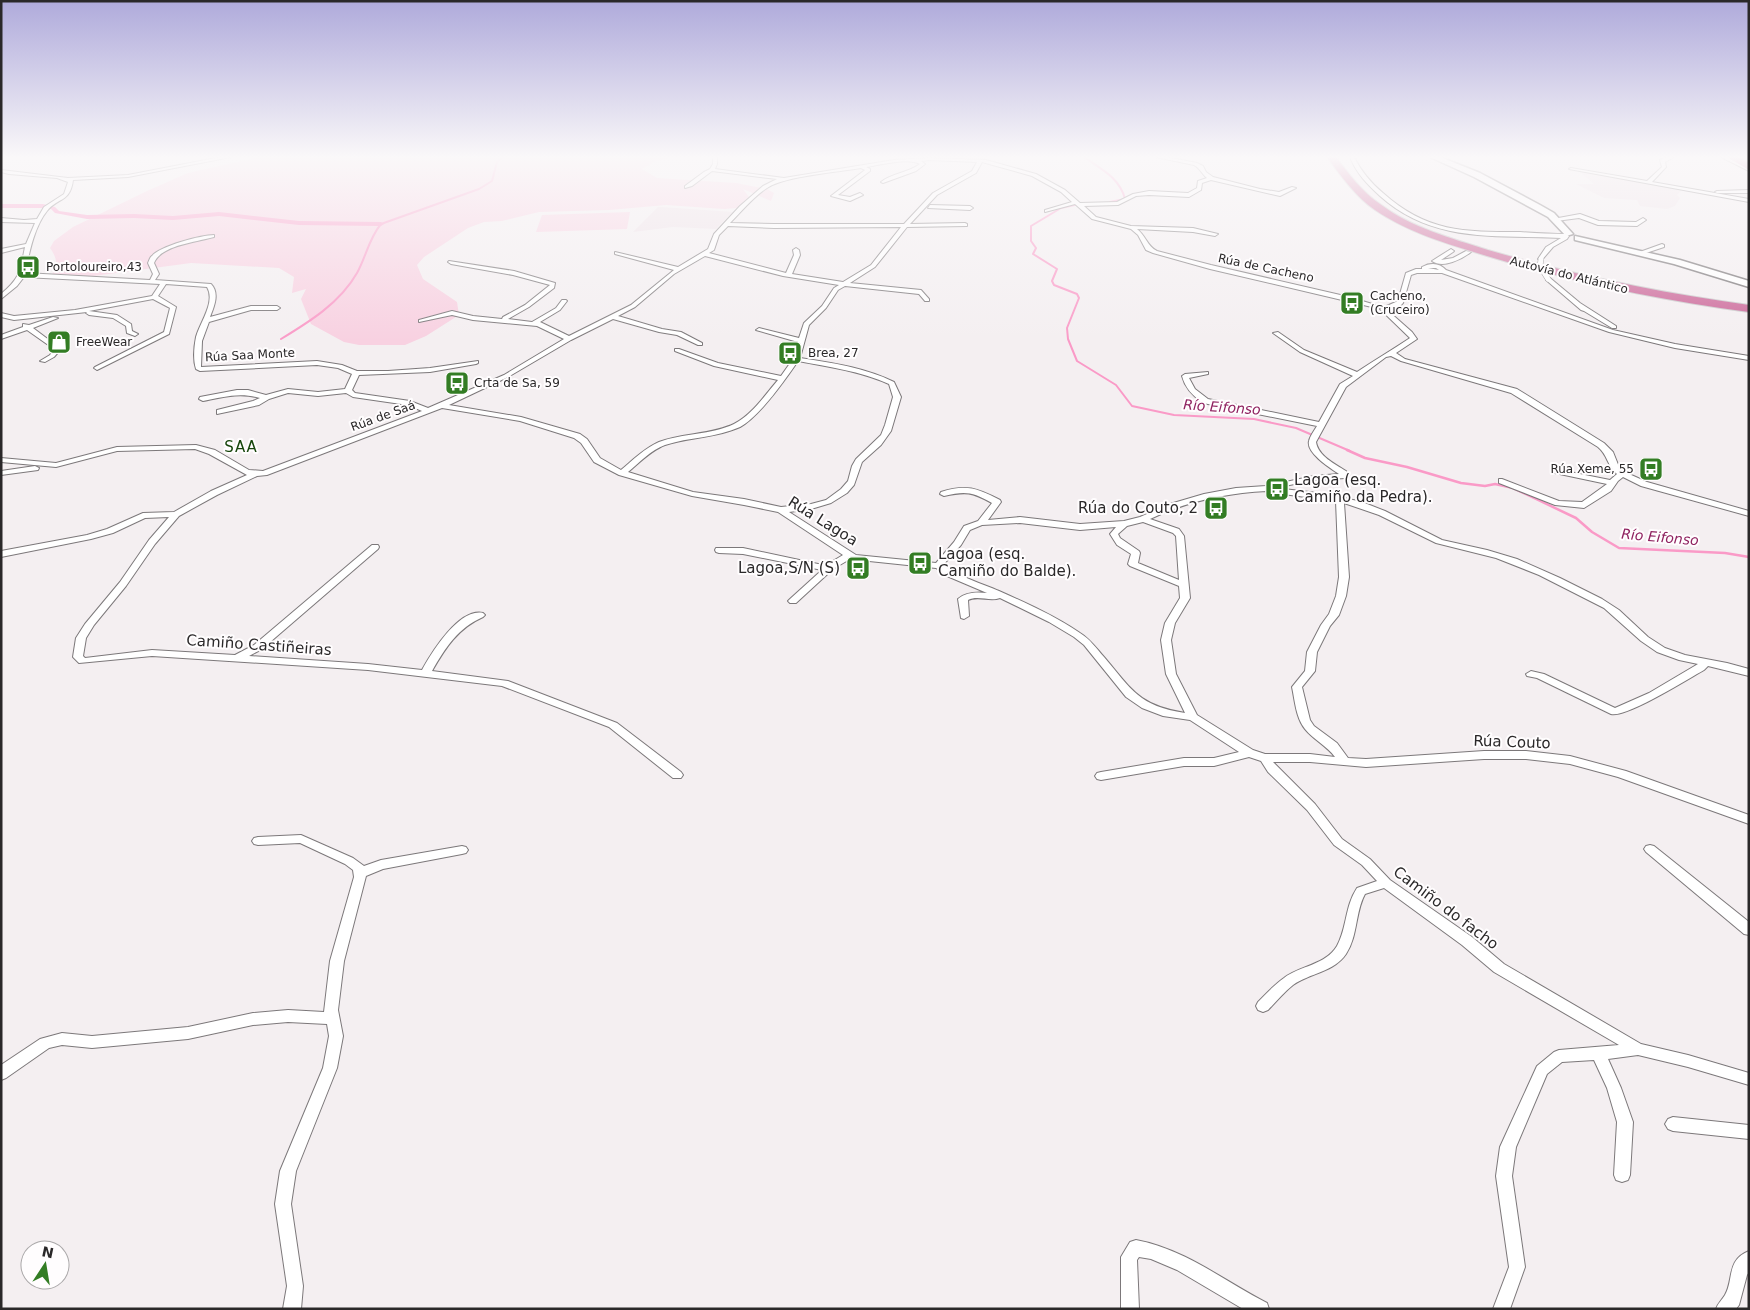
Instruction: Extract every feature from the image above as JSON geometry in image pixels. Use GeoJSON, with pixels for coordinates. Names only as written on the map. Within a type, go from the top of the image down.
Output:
{"type":"FeatureCollection","features":[{"type":"Feature","properties":{"kind":"highway","name":"Autovía do Atlántico"},"geometry":{"type":"LineString","coordinates":[[1397,218],[1422,231],[1591,285],[1637,296],[1749,309]]}},
{"type":"Feature","properties":{"kind":"highway","name":"Autovía do Atlántico"},"geometry":{"type":"LineString","coordinates":[[1404,218],[1452,238],[1540,266],[1597,280],[1749,309]]}},
{"type":"Feature","properties":{"kind":"highway"},"geometry":{"type":"LineString","coordinates":[[1451,251],[1471,246]]}},
{"type":"Feature","properties":{"kind":"street"},"geometry":{"type":"LineString","coordinates":[[1,297],[15,285],[22,275],[28,245],[40,218]]}},
{"type":"Feature","properties":{"kind":"street","name":"Rúa de Saá"},"geometry":{"type":"LineString","coordinates":[[254,474],[272,470],[441,406],[506,376],[569,339],[640,301],[678,269],[711,250],[716,235],[732,218]]}},
{"type":"Feature","properties":{"kind":"street"},"geometry":{"type":"LineString","coordinates":[[622,473],[655,447],[664,443],[718,432],[749,418],[783,379],[796,359],[806,324],[824,307],[836,289],[873,266],[914,218]]}},
{"type":"Feature","properties":{"kind":"street"},"geometry":{"type":"LineString","coordinates":[[1095,218],[1129,227],[1194,230],[1216,234]]}},
{"type":"Feature","properties":{"kind":"street"},"geometry":{"type":"LineString","coordinates":[[1416,218],[1439,228],[1482,234],[1568,236],[1696,267],[1749,284]]}},
{"type":"Feature","properties":{"kind":"street"},"geometry":{"type":"LineString","coordinates":[[1563,218],[1556,219],[1568,236]]}},
{"type":"Feature","properties":{"kind":"street"},"geometry":{"type":"LineString","coordinates":[[1585,218],[1598,223],[1626,224],[1637,224],[1643,220]]}},
{"type":"Feature","properties":{"kind":"street"},"geometry":{"type":"LineString","coordinates":[[1,220],[38,221]]}},
{"type":"Feature","properties":{"kind":"street"},"geometry":{"type":"LineString","coordinates":[[727,224],[905,226],[930,220],[964,225]]}},
{"type":"Feature","properties":{"kind":"street","name":"Rúa de Cacheno"},"geometry":{"type":"LineString","coordinates":[[1129,227],[1137,231],[1148,249],[1155,252],[1214,269],[1284,283],[1382,308]]}},
{"type":"Feature","properties":{"kind":"street"},"geometry":{"type":"LineString","coordinates":[[1437,261],[1454,260],[1482,234]]}},
{"type":"Feature","properties":{"kind":"street"},"geometry":{"type":"LineString","coordinates":[[151,283],[156,274],[151,264],[152,260],[164,250],[181,243],[198,241],[212,236]]}},
{"type":"Feature","properties":{"kind":"street"},"geometry":{"type":"LineString","coordinates":[[1568,236],[1552,244],[1543,253],[1540,266],[1548,279],[1580,305],[1611,326],[1650,341]]}},
{"type":"Feature","properties":{"kind":"street"},"geometry":{"type":"LineString","coordinates":[[1,251],[28,245]]}},
{"type":"Feature","properties":{"kind":"street"},"geometry":{"type":"LineString","coordinates":[[1640,253],[1662,246]]}},
{"type":"Feature","properties":{"kind":"street"},"geometry":{"type":"LineString","coordinates":[[788,275],[797,255],[796,250]]}},
{"type":"Feature","properties":{"kind":"street"},"geometry":{"type":"LineString","coordinates":[[1427,268],[1451,251]]}},
{"type":"Feature","properties":{"kind":"street"},"geometry":{"type":"LineString","coordinates":[[616,253],[678,269]]}},
{"type":"Feature","properties":{"kind":"street"},"geometry":{"type":"LineString","coordinates":[[705,254],[758,269],[788,275],[862,287],[921,292],[927,300]]}},
{"type":"Feature","properties":{"kind":"street"},"geometry":{"type":"LineString","coordinates":[[1437,261],[1442,270]]}},
{"type":"Feature","properties":{"kind":"street"},"geometry":{"type":"LineString","coordinates":[[451,262],[514,273],[553,284],[552,287],[527,306],[505,318],[506,321]]}},
{"type":"Feature","properties":{"kind":"street"},"geometry":{"type":"LineString","coordinates":[[1382,308],[1398,305],[1401,302],[1408,274],[1427,268],[1442,270],[1588,323],[1650,341],[1749,358]]}},
{"type":"Feature","properties":{"kind":"street","name":"Rúa Saa Monte"},"geometry":{"type":"LineString","coordinates":[[22,275],[211,286],[213,292],[208,320],[200,333],[198,368],[200,369],[317,363],[340,366],[356,373],[388,373],[430,370],[476,362]]}},
{"type":"Feature","properties":{"kind":"street"},"geometry":{"type":"LineString","coordinates":[[154,297],[164,283]]}},
{"type":"Feature","properties":{"kind":"street"},"geometry":{"type":"LineString","coordinates":[[1,315],[14,318],[75,312],[154,297],[173,307],[167,333],[97,368]]}},
{"type":"Feature","properties":{"kind":"street"},"geometry":{"type":"LineString","coordinates":[[534,324],[558,309],[564,301]]}},
{"type":"Feature","properties":{"kind":"street"},"geometry":{"type":"LineString","coordinates":[[1553,311],[1573,312],[1580,305]]}},
{"type":"Feature","properties":{"kind":"street"},"geometry":{"type":"LineString","coordinates":[[1580,305],[1589,317],[1588,323]]}},
{"type":"Feature","properties":{"kind":"street"},"geometry":{"type":"LineString","coordinates":[[208,320],[251,308],[277,308]]}},
{"type":"Feature","properties":{"kind":"street"},"geometry":{"type":"LineString","coordinates":[[938,566],[958,543],[967,528],[981,523],[1020,520],[1080,527],[1124,524],[1143,519],[1165,508],[1208,495],[1232,490],[1268,488],[1314,478],[1342,476],[1343,473],[1339,469],[1326,462],[1313,448],[1312,442],[1337,400],[1343,386],[1384,356],[1392,354],[1414,339],[1382,308]]}},
{"type":"Feature","properties":{"kind":"street"},"geometry":{"type":"LineString","coordinates":[[421,321],[464,310]]}},
{"type":"Feature","properties":{"kind":"street"},"geometry":{"type":"LineString","coordinates":[[1,337],[75,312],[115,316],[129,325],[129,332],[135,334]]}},
{"type":"Feature","properties":{"kind":"street"},"geometry":{"type":"LineString","coordinates":[[452,313],[472,318],[534,324],[569,339]]}},
{"type":"Feature","properties":{"kind":"street"},"geometry":{"type":"LineString","coordinates":[[611,316],[661,331],[679,333],[700,344]]}},
{"type":"Feature","properties":{"kind":"street"},"geometry":{"type":"LineString","coordinates":[[14,318],[58,348],[52,356],[43,361]]}},
{"type":"Feature","properties":{"kind":"street"},"geometry":{"type":"LineString","coordinates":[[1588,323],[1598,322],[1600,318]]}},
{"type":"Feature","properties":{"kind":"street"},"geometry":{"type":"LineString","coordinates":[[759,330],[801,341]]}},
{"type":"Feature","properties":{"kind":"street"},"geometry":{"type":"LineString","coordinates":[[1276,333],[1302,351],[1357,375]]}},
{"type":"Feature","properties":{"kind":"street"},"geometry":{"type":"LineString","coordinates":[[678,350],[716,365],[783,379]]}},
{"type":"Feature","properties":{"kind":"street"},"geometry":{"type":"LineString","coordinates":[[1392,354],[1403,360],[1522,395],[1602,445],[1609,452],[1615,468],[1622,474],[1644,484],[1749,514]]}},
{"type":"Feature","properties":{"kind":"street"},"geometry":{"type":"LineString","coordinates":[[782,510],[827,503],[839,496],[852,482],[858,462],[882,439],[890,423],[897,397],[892,383],[875,375],[796,359]]}},
{"type":"Feature","properties":{"kind":"street"},"geometry":{"type":"LineString","coordinates":[[1206,372],[1185,376],[1186,382],[1194,392],[1206,401],[1320,427]]}},
{"type":"Feature","properties":{"kind":"street"},"geometry":{"type":"LineString","coordinates":[[348,392],[356,373]]}},
{"type":"Feature","properties":{"kind":"street"},"geometry":{"type":"LineString","coordinates":[[203,399],[243,392],[266,397]]}},
{"type":"Feature","properties":{"kind":"street"},"geometry":{"type":"LineString","coordinates":[[220,412],[256,403],[266,397],[288,392],[318,394],[348,392],[361,397],[410,404],[428,411]]}},
{"type":"Feature","properties":{"kind":"street","name":"Rúa Lagoa"},"geometry":{"type":"LineString","coordinates":[[441,406],[514,417],[577,436],[584,441],[597,460],[622,473],[692,494],[782,510],[850,555],[864,559],[938,566],[950,574],[1007,598],[1077,634],[1087,643],[1130,695],[1146,706],[1164,713],[1193,717]]}},
{"type":"Feature","properties":{"kind":"street"},"geometry":{"type":"LineString","coordinates":[[1,473],[64,464],[126,448],[196,447],[212,452],[246,472],[254,474]]}},
{"type":"Feature","properties":{"kind":"street"},"geometry":{"type":"LineString","coordinates":[[1,460],[46,466]]}},
{"type":"Feature","properties":{"kind":"street"},"geometry":{"type":"LineString","coordinates":[[1558,471],[1612,483]]}},
{"type":"Feature","properties":{"kind":"street","name":"Camiño Castiñeiras"},"geometry":{"type":"LineString","coordinates":[[254,474],[176,514],[152,542],[123,584],[80,638],[78,657],[83,661],[152,653],[237,658],[368,667],[504,683],[613,725],[677,775]]}},
{"type":"Feature","properties":{"kind":"street"},"geometry":{"type":"LineString","coordinates":[[1502,481],[1549,505],[1584,505],[1608,489],[1622,474]]}},
{"type":"Feature","properties":{"kind":"street"},"geometry":{"type":"LineString","coordinates":[[1268,488],[1276,491],[1340,499],[1377,510],[1441,542],[1484,552],[1539,573],[1601,602],[1618,613],[1648,643],[1662,651],[1681,658],[1732,666],[1749,673]]}},
{"type":"Feature","properties":{"kind":"street"},"geometry":{"type":"LineString","coordinates":[[944,494],[966,489],[975,490],[997,502],[981,523]]}},
{"type":"Feature","properties":{"kind":"street"},"geometry":{"type":"LineString","coordinates":[[1340,499],[1344,577],[1341,596],[1334,615],[1326,625],[1312,652],[1310,671],[1297,687],[1305,720],[1310,728],[1333,746],[1345,761]]}},
{"type":"Feature","properties":{"kind":"street"},"geometry":{"type":"LineString","coordinates":[[1,554],[88,537],[110,531],[143,516],[176,514]]}},
{"type":"Feature","properties":{"kind":"street"},"geometry":{"type":"LineString","coordinates":[[1143,519],[1176,532],[1180,536],[1185,598],[1170,623],[1166,640],[1171,674],[1193,717],[1249,753],[1265,758]]}},
{"type":"Feature","properties":{"kind":"street"},"geometry":{"type":"LineString","coordinates":[[1124,524],[1114,534],[1115,540],[1122,546],[1136,552],[1134,564],[1184,585]]}},
{"type":"Feature","properties":{"kind":"street"},"geometry":{"type":"LineString","coordinates":[[237,658],[258,647],[375,547]]}},
{"type":"Feature","properties":{"kind":"street"},"geometry":{"type":"LineString","coordinates":[[719,550],[743,551],[818,567],[830,567]]}},
{"type":"Feature","properties":{"kind":"street"},"geometry":{"type":"LineString","coordinates":[[792,602],[830,567],[850,555]]}},
{"type":"Feature","properties":{"kind":"street"},"geometry":{"type":"LineString","coordinates":[[964,616],[963,599],[967,596],[1007,598]]}},
{"type":"Feature","properties":{"kind":"street"},"geometry":{"type":"LineString","coordinates":[[425,674],[439,648],[448,637],[469,619],[480,615]]}},
{"type":"Feature","properties":{"kind":"street"},"geometry":{"type":"LineString","coordinates":[[1531,674],[1540,676],[1615,712],[1653,695],[1700,668],[1705,663]]}},
{"type":"Feature","properties":{"kind":"street"},"geometry":{"type":"LineString","coordinates":[[1101,776],[1184,762],[1214,762],[1249,753]]}},
{"type":"Feature","properties":{"kind":"street","name":"Rúa Couto"},"geometry":{"type":"LineString","coordinates":[[1265,758],[1310,758],[1366,762],[1484,755],[1526,755],[1570,760],[1622,774],[1749,820]]}},
{"type":"Feature","properties":{"kind":"street","name":"Camiño do facho"},"geometry":{"type":"LineString","coordinates":[[1265,758],[1272,769],[1311,807],[1338,842],[1366,862],[1386,883],[1468,941],[1499,968],[1638,1049]]}},
{"type":"Feature","properties":{"kind":"street"},"geometry":{"type":"LineString","coordinates":[[258,841],[301,839],[349,861],[359,868],[360,873],[338,961],[331,1010],[336,1036],[330,1068],[288,1171],[283,1204],[295,1286],[292,1309]]}},
{"type":"Feature","properties":{"kind":"street"},"geometry":{"type":"LineString","coordinates":[[1650,849],[1749,930]]}},
{"type":"Feature","properties":{"kind":"street"},"geometry":{"type":"LineString","coordinates":[[360,873],[380,865],[462,850]]}},
{"type":"Feature","properties":{"kind":"street"},"geometry":{"type":"LineString","coordinates":[[1263,1006],[1289,982],[1329,962],[1341,951],[1348,935],[1356,900],[1361,891],[1386,883]]}},
{"type":"Feature","properties":{"kind":"street"},"geometry":{"type":"LineString","coordinates":[[1,1074],[45,1043],[62,1039],[92,1042],[188,1033],[288,1016],[332,1018]]}},
{"type":"Feature","properties":{"kind":"street"},"geometry":{"type":"LineString","coordinates":[[1501,1309],[1517,1268],[1504,1176],[1508,1147],[1542,1070],[1559,1056],[1638,1049],[1749,1079]]}},
{"type":"Feature","properties":{"kind":"street"},"geometry":{"type":"LineString","coordinates":[[1598,1054],[1614,1088],[1625,1122],[1622,1175]]}},
{"type":"Feature","properties":{"kind":"street"},"geometry":{"type":"LineString","coordinates":[[1673,1124],[1749,1132]]}},
{"type":"Feature","properties":{"kind":"street"},"geometry":{"type":"LineString","coordinates":[[1130,1309],[1129,1257],[1136,1248],[1150,1249],[1261,1309]]}},
{"type":"Feature","properties":{"kind":"street"},"geometry":{"type":"LineString","coordinates":[[1724,1309],[1733,1299],[1739,1271],[1749,1259]]}},
{"type":"Feature","properties":{"kind":"shaded area"},"geometry":{"type":"Polygon","coordinates":[[[91,218],[514,218],[484,222],[468,228],[424,257],[417,265],[423,279],[457,302],[459,315],[426,336],[405,345],[359,345],[344,342],[311,324],[301,299],[306,289],[292,293],[294,277],[279,268],[191,263],[71,279],[51,276],[56,262],[50,248],[54,241],[73,227],[91,218]]]}},
{"type":"Feature","properties":{"kind":"shaded area"},"geometry":{"type":"Polygon","coordinates":[[[541,218],[629,218],[627,229],[536,232],[541,218]]]}},
{"type":"Feature","properties":{"kind":"shaded area"},"geometry":{"type":"Polygon","coordinates":[[[647,218],[727,218],[716,229],[673,227],[633,232],[647,218]]]}},
{"type":"Feature","properties":{"kind":"waterway"},"geometry":{"type":"LineString","coordinates":[[256,218],[299,223],[381,224]]}},
{"type":"Feature","properties":{"kind":"waterway"},"geometry":{"type":"LineString","coordinates":[[281,339],[313,319],[342,294],[357,273],[377,229],[381,224],[397,218]]}},
{"type":"Feature","properties":{"kind":"waterway","name":"Río Eifonso"},"geometry":{"type":"LineString","coordinates":[[1044,218],[1031,226],[1031,241],[1036,248],[1033,254],[1057,269],[1052,281],[1054,285],[1077,294],[1079,298],[1067,328],[1068,339],[1077,361],[1116,385],[1132,406],[1174,415],[1254,419],[1296,428],[1350,451]]}},
{"type":"Feature","properties":{"kind":"waterway","name":"Río Eifonso"},"geometry":{"type":"LineString","coordinates":[[1347,450],[1365,458],[1407,467],[1461,483],[1485,486],[1495,484],[1513,488],[1576,518],[1592,532],[1619,548],[1725,553],[1749,557]]}},
{"type":"Feature","properties":{"kind":"place","name":"Portoloureiro,43"},"geometry":{"type":"Point","coordinates":[28,267]}},
{"type":"Feature","properties":{"kind":"place","name":"Cacheno, (Cruceiro)"},"geometry":{"type":"Point","coordinates":[1352,303]}},
{"type":"Feature","properties":{"kind":"place","name":"FreeWear"},"geometry":{"type":"Point","coordinates":[59,342]}},
{"type":"Feature","properties":{"kind":"place","name":"Brea, 27"},"geometry":{"type":"Point","coordinates":[790,353]}},
{"type":"Feature","properties":{"kind":"place","name":"Crta de Sa, 59"},"geometry":{"type":"Point","coordinates":[457,383]}},
{"type":"Feature","properties":{"kind":"place","name":"Rúa Xeme, 55"},"geometry":{"type":"Point","coordinates":[1651,469]}},
{"type":"Feature","properties":{"kind":"place","name":"Lagoa (esq. Camiño da Pedra)."},"geometry":{"type":"Point","coordinates":[1277,489]}},
{"type":"Feature","properties":{"kind":"place","name":"Rúa do Couto, 2"},"geometry":{"type":"Point","coordinates":[1216,508]}},
{"type":"Feature","properties":{"kind":"place","name":"Lagoa (esq. Camiño do Balde)."},"geometry":{"type":"Point","coordinates":[920,563]}},
{"type":"Feature","properties":{"kind":"place","name":"Lagoa,S/N (S)"},"geometry":{"type":"Point","coordinates":[858,568]}},
{"type":"Feature","properties":{"kind":"district","name":"SAA"},"geometry":{"type":"Point","coordinates":[241,447]}}]}
